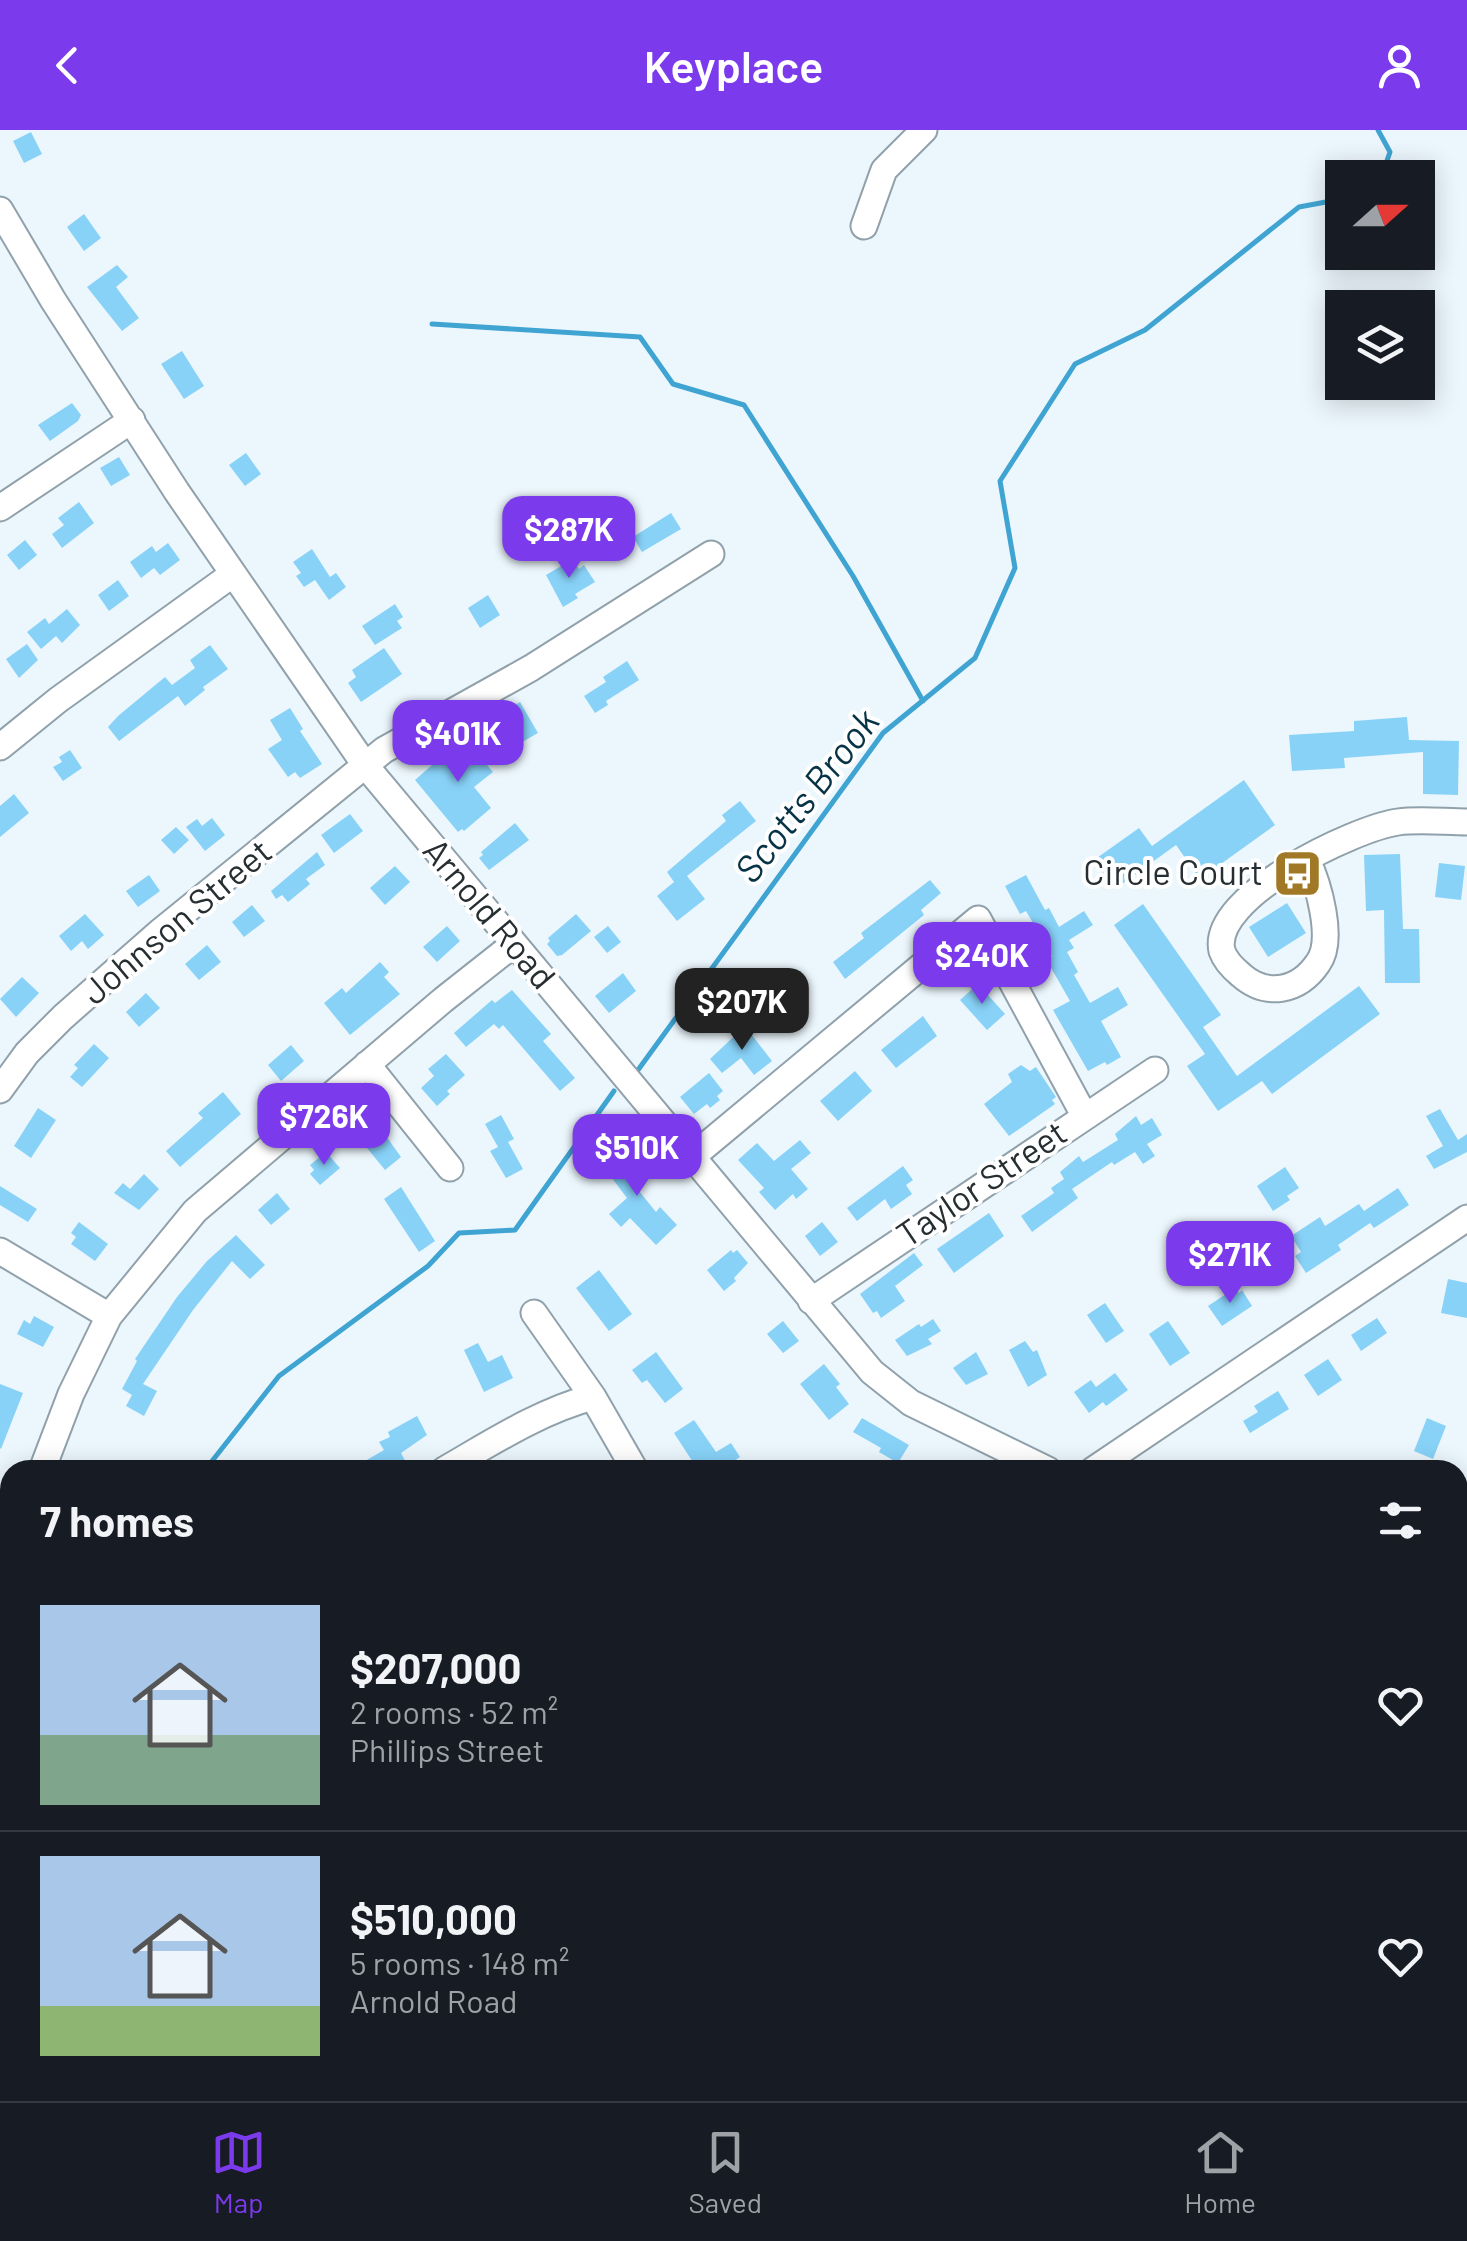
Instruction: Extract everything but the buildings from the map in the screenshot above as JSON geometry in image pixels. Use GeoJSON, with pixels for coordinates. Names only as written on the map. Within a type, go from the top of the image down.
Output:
{"type":"FeatureCollection","features":[{"type":"Feature","properties":{"kind":"street"},"geometry":{"type":"LineString","coordinates":[[864,226],[884,170],[924,130]]}},
{"type":"Feature","properties":{"kind":"street","name":"Arnold Road"},"geometry":{"type":"LineString","coordinates":[[0,210],[9,249],[132,420],[365,765],[872,1372],[898,1395],[1028,1460]]}},
{"type":"Feature","properties":{"kind":"street"},"geometry":{"type":"LineString","coordinates":[[0,508],[132,420]]}},
{"type":"Feature","properties":{"kind":"street","name":"Johnson Street"},"geometry":{"type":"LineString","coordinates":[[0,1090],[27,1053],[160,932],[384,750],[531,668],[710,554]]}},
{"type":"Feature","properties":{"kind":"street"},"geometry":{"type":"LineString","coordinates":[[0,747],[58,700],[233,574]]}},
{"type":"Feature","properties":{"kind":"street"},"geometry":{"type":"LineString","coordinates":[[1307,860],[1317,882],[1324,922],[1322,959],[1302,983],[1280,990],[1254,986],[1233,968],[1222,951],[1224,930],[1242,902],[1307,860],[1347,837],[1397,822],[1467,822]]}},
{"type":"Feature","properties":{"kind":"street"},"geometry":{"type":"LineString","coordinates":[[692,1157],[978,918],[1084,1116]]}},
{"type":"Feature","properties":{"kind":"street"},"geometry":{"type":"LineString","coordinates":[[46,1460],[71,1394],[108,1316],[195,1211],[514,944]]}},
{"type":"Feature","properties":{"kind":"street"},"geometry":{"type":"LineString","coordinates":[[367,1064],[450,1168]]}},
{"type":"Feature","properties":{"kind":"street","name":"Taylor Street"},"geometry":{"type":"LineString","coordinates":[[811,1301],[1155,1070]]}},
{"type":"Feature","properties":{"kind":"street"},"geometry":{"type":"LineString","coordinates":[[1108,1460],[1467,1218]]}},
{"type":"Feature","properties":{"kind":"street"},"geometry":{"type":"LineString","coordinates":[[0,1251],[108,1316]]}},
{"type":"Feature","properties":{"kind":"street"},"geometry":{"type":"LineString","coordinates":[[534,1314],[593,1396],[629,1460]]}},
{"type":"Feature","properties":{"kind":"street"},"geometry":{"type":"LineString","coordinates":[[462,1460],[516,1429],[593,1396]]}},
{"type":"Feature","properties":{"kind":"waterway","name":"Scotts Brook"},"geometry":{"type":"LineString","coordinates":[[1378,130],[1390,152],[1387,160]]}},
{"type":"Feature","properties":{"kind":"waterway","name":"Scotts Brook"},"geometry":{"type":"LineString","coordinates":[[638,1070],[883,733],[975,658],[1015,568],[1000,481],[1075,364],[1145,330],[1299,207],[1325,202]]}},
{"type":"Feature","properties":{"kind":"waterway"},"geometry":{"type":"LineString","coordinates":[[432,324],[640,337],[673,384],[744,405],[853,576],[923,701]]}},
{"type":"Feature","properties":{"kind":"waterway","name":"Scotts Brook"},"geometry":{"type":"LineString","coordinates":[[213,1460],[279,1376],[428,1266],[459,1233],[515,1230],[614,1091]]}},
{"type":"Feature","properties":{"kind":"place","name":"Circle Court"},"geometry":{"type":"Point","coordinates":[1298,873]}}]}
